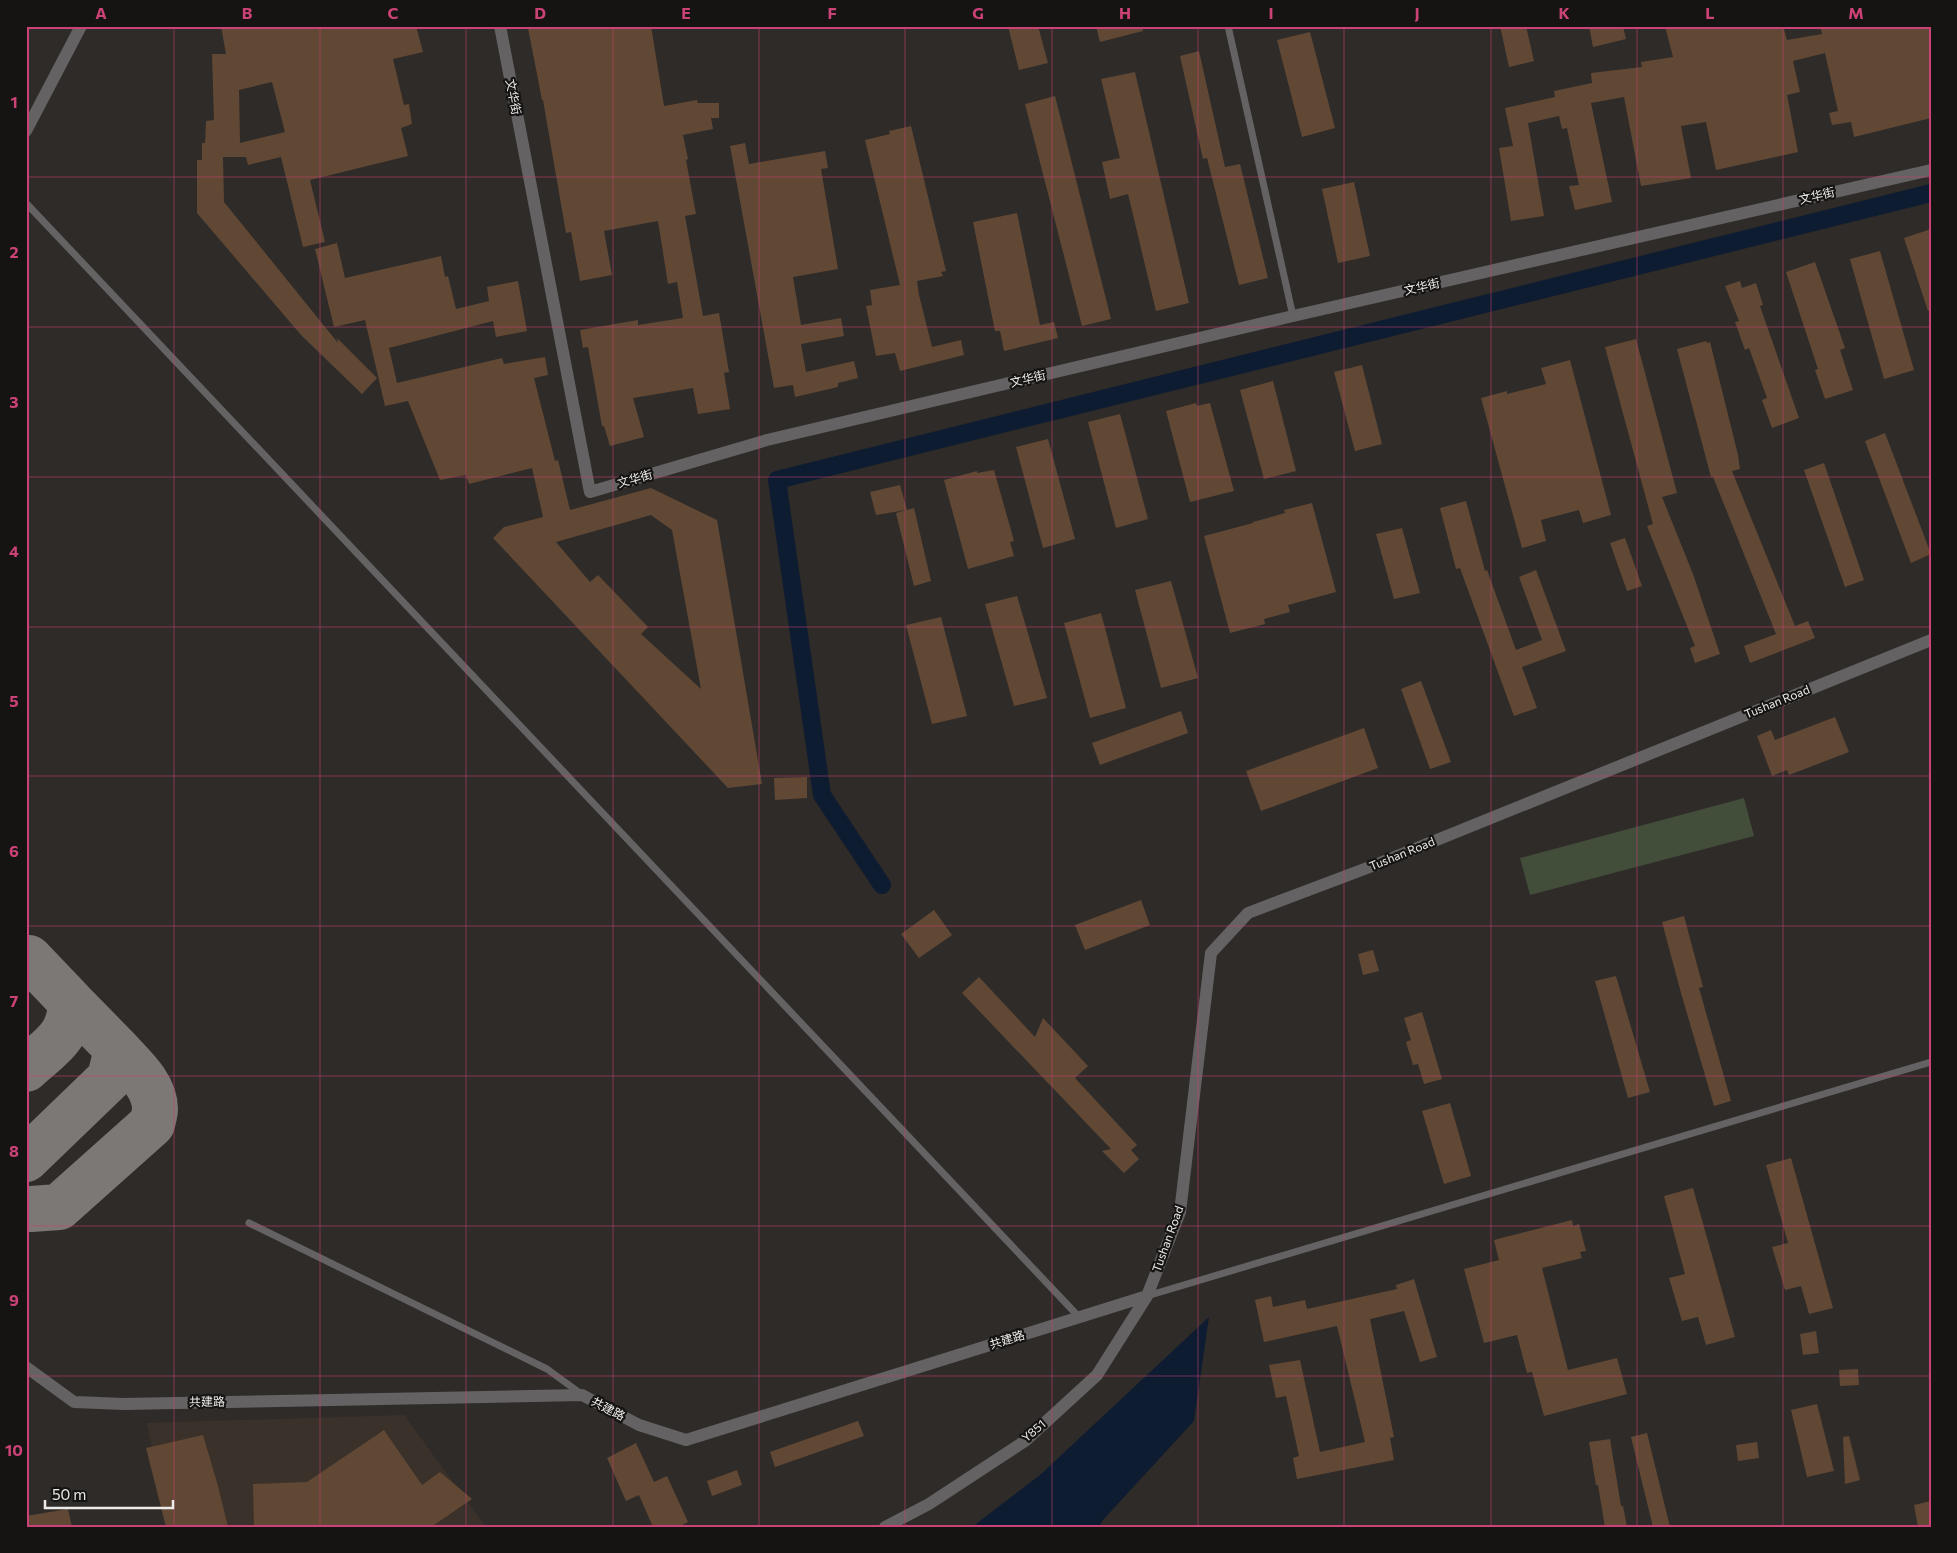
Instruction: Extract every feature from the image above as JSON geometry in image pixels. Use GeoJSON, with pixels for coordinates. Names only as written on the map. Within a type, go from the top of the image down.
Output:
{"type":"FeatureCollection","features":[{"type":"Feature","properties":{"kind":"street"},"geometry":{"type":"LineString","coordinates":[[26,131],[81,26]]}},
{"type":"Feature","properties":{"kind":"street","name":"文华街"},"geometry":{"type":"LineString","coordinates":[[500,26],[590,492],[767,440],[1294,316],[1931,170]]}},
{"type":"Feature","properties":{"kind":"street","name":"Tushan Road"},"geometry":{"type":"LineString","coordinates":[[1147,1296],[1180,1212],[1211,953],[1248,913],[1375,865],[1931,640]]}},
{"type":"Feature","properties":{"kind":"street","name":"共建路"},"geometry":{"type":"LineString","coordinates":[[26,1367],[74,1402],[134,1404],[582,1395],[639,1426],[686,1440],[1147,1296]]}},
{"type":"Feature","properties":{"kind":"street","name":"Y851"},"geometry":{"type":"LineString","coordinates":[[885,1527],[930,1504],[1025,1440],[1097,1375],[1147,1296]]}},
{"type":"Feature","properties":{"kind":"lane"},"geometry":{"type":"LineString","coordinates":[[1228,26],[1294,316]]}},
{"type":"Feature","properties":{"kind":"lane"},"geometry":{"type":"LineString","coordinates":[[26,203],[1079,1317]]}},
{"type":"Feature","properties":{"kind":"lane"},"geometry":{"type":"LineString","coordinates":[[1147,1296],[1931,1062]]}},
{"type":"Feature","properties":{"kind":"lane"},"geometry":{"type":"LineString","coordinates":[[249,1223],[547,1369],[582,1395]]}},
{"type":"Feature","properties":{"kind":"shaded area"},"geometry":{"type":"Polygon","coordinates":[[[404,1415],[486,1527],[168,1527],[147,1423],[404,1415]]]}},
{"type":"Feature","properties":{"kind":"green space"},"geometry":{"type":"Polygon","coordinates":[[[1744,798],[1754,836],[1530,895],[1520,858],[1744,798]]]}},
{"type":"Feature","properties":{"kind":"water"},"geometry":{"type":"Polygon","coordinates":[[[1209,1317],[1194,1421],[1102,1521],[1100,1527],[972,1527],[1040,1475],[1209,1317]]]}},
{"type":"Feature","properties":{"kind":"building"},"geometry":{"type":"Polygon","coordinates":[[[221,26],[416,26],[423,52],[393,59],[404,105],[409,104],[412,124],[401,128],[408,156],[310,180],[325,242],[303,247],[281,157],[248,165],[246,157],[223,157],[224,202],[338,343],[337,338],[377,378],[362,394],[301,335],[197,213],[197,160],[202,160],[202,143],[205,143],[206,121],[214,120],[212,54],[226,54],[221,26]],[[272,82],[239,90],[240,143],[285,132],[272,82]]]}},
{"type":"Feature","properties":{"kind":"building"},"geometry":{"type":"Polygon","coordinates":[[[536,26],[651,26],[664,106],[697,100],[698,103],[719,103],[719,118],[711,118],[713,129],[683,135],[696,214],[685,216],[703,316],[719,313],[729,372],[724,373],[730,409],[698,414],[693,388],[633,398],[644,437],[610,446],[604,426],[602,426],[588,347],[583,348],[580,330],[638,320],[638,325],[683,318],[677,282],[668,284],[658,221],[604,231],[612,275],[580,281],[571,232],[566,233],[543,100],[528,28],[536,26]]]}},
{"type":"Feature","properties":{"kind":"building"},"geometry":{"type":"Polygon","coordinates":[[[1008,26],[1038,26],[1048,63],[1019,70],[1008,26]]]}},
{"type":"Feature","properties":{"kind":"building"},"geometry":{"type":"Polygon","coordinates":[[[1096,26],[1142,26],[1143,31],[1100,42],[1096,26]]]}},
{"type":"Feature","properties":{"kind":"building"},"geometry":{"type":"Polygon","coordinates":[[[1500,26],[1526,26],[1534,61],[1509,67],[1500,26]]]}},
{"type":"Feature","properties":{"kind":"building"},"geometry":{"type":"Polygon","coordinates":[[[1589,26],[1623,26],[1626,39],[1593,47],[1589,26]]]}},
{"type":"Feature","properties":{"kind":"building"},"geometry":{"type":"Polygon","coordinates":[[[1665,26],[1783,26],[1787,40],[1822,34],[1820,26],[1931,26],[1931,118],[1854,137],[1851,122],[1832,125],[1829,113],[1838,111],[1825,53],[1793,61],[1800,92],[1787,95],[1798,152],[1716,170],[1706,122],[1681,126],[1691,178],[1641,186],[1624,97],[1591,103],[1612,202],[1575,210],[1569,186],[1579,185],[1567,128],[1562,129],[1559,116],[1528,123],[1544,216],[1511,221],[1499,148],[1513,146],[1505,108],[1555,97],[1554,91],[1592,83],[1591,73],[1642,67],[1641,62],[1673,57],[1665,26]]]}},
{"type":"Feature","properties":{"kind":"building"},"geometry":{"type":"Polygon","coordinates":[[[1310,32],[1335,128],[1302,137],[1277,40],[1310,32]]]}},
{"type":"Feature","properties":{"kind":"building"},"geometry":{"type":"Polygon","coordinates":[[[1199,51],[1225,167],[1240,164],[1268,278],[1239,285],[1207,158],[1203,159],[1180,56],[1199,51]]]}},
{"type":"Feature","properties":{"kind":"building"},"geometry":{"type":"Polygon","coordinates":[[[1135,72],[1189,303],[1156,311],[1128,194],[1110,199],[1102,162],[1120,158],[1101,79],[1135,72]]]}},
{"type":"Feature","properties":{"kind":"building"},"geometry":{"type":"Polygon","coordinates":[[[1055,96],[1111,319],[1082,326],[1025,104],[1055,96]]]}},
{"type":"Feature","properties":{"kind":"building"},"geometry":{"type":"Polygon","coordinates":[[[911,126],[946,271],[941,272],[943,276],[917,281],[919,295],[932,347],[961,340],[964,355],[900,371],[895,353],[876,356],[866,306],[872,305],[870,290],[900,285],[865,140],[890,134],[889,131],[911,126]]]}},
{"type":"Feature","properties":{"kind":"building"},"geometry":{"type":"Polygon","coordinates":[[[745,143],[749,164],[825,151],[828,168],[821,169],[838,269],[793,277],[801,325],[841,318],[844,336],[801,344],[806,372],[854,361],[858,378],[838,383],[838,387],[795,397],[793,385],[774,388],[730,146],[745,143]]]}},
{"type":"Feature","properties":{"kind":"building"},"geometry":{"type":"Polygon","coordinates":[[[1354,182],[1370,256],[1338,263],[1322,189],[1354,182]]]}},
{"type":"Feature","properties":{"kind":"building"},"geometry":{"type":"Polygon","coordinates":[[[1017,213],[1040,325],[1054,322],[1058,338],[1004,351],[1000,331],[995,331],[973,222],[1017,213]]]}},
{"type":"Feature","properties":{"kind":"building"},"geometry":{"type":"Polygon","coordinates":[[[1931,229],[1931,310],[1928,311],[1904,238],[1931,229]]]}},
{"type":"Feature","properties":{"kind":"building"},"geometry":{"type":"Polygon","coordinates":[[[337,243],[345,278],[441,256],[445,277],[448,276],[456,309],[489,301],[487,287],[518,281],[527,331],[496,337],[493,321],[389,348],[397,383],[502,358],[504,364],[545,357],[548,375],[534,378],[555,461],[558,460],[570,510],[651,488],[717,520],[762,784],[728,788],[493,538],[504,527],[543,517],[532,468],[469,484],[466,475],[440,480],[408,401],[385,406],[365,320],[334,327],[315,249],[337,243]],[[651,515],[556,542],[590,582],[598,575],[648,627],[641,634],[701,689],[672,530],[651,515]]]}},
{"type":"Feature","properties":{"kind":"building"},"geometry":{"type":"Polygon","coordinates":[[[1880,251],[1914,370],[1884,379],[1850,259],[1880,251]]]}},
{"type":"Feature","properties":{"kind":"building"},"geometry":{"type":"Polygon","coordinates":[[[1815,262],[1845,348],[1840,350],[1853,390],[1825,399],[1815,370],[1818,369],[1786,272],[1815,262]]]}},
{"type":"Feature","properties":{"kind":"building"},"geometry":{"type":"Polygon","coordinates":[[[1740,281],[1742,288],[1756,283],[1763,305],[1760,306],[1799,418],[1772,428],[1762,400],[1767,398],[1749,348],[1745,350],[1735,322],[1739,321],[1725,286],[1740,281]]]}},
{"type":"Feature","properties":{"kind":"building"},"geometry":{"type":"Polygon","coordinates":[[[1636,339],[1677,493],[1662,497],[1693,574],[1720,654],[1695,663],[1690,648],[1695,646],[1647,526],[1653,524],[1605,347],[1636,339]]]}},
{"type":"Feature","properties":{"kind":"building"},"geometry":{"type":"Polygon","coordinates":[[[1706,341],[1707,343],[1710,342],[1738,455],[1740,469],[1732,471],[1795,626],[1808,621],[1815,638],[1750,663],[1744,646],[1776,634],[1713,477],[1711,477],[1677,349],[1706,341]]]}},
{"type":"Feature","properties":{"kind":"building"},"geometry":{"type":"Polygon","coordinates":[[[1570,360],[1611,515],[1583,523],[1579,510],[1541,520],[1546,541],[1522,548],[1481,398],[1507,391],[1507,394],[1546,384],[1541,368],[1570,360]]]}},
{"type":"Feature","properties":{"kind":"building"},"geometry":{"type":"Polygon","coordinates":[[[1362,365],[1382,444],[1355,451],[1334,372],[1362,365]]]}},
{"type":"Feature","properties":{"kind":"building"},"geometry":{"type":"Polygon","coordinates":[[[1273,381],[1296,471],[1264,479],[1240,390],[1273,381]]]}},
{"type":"Feature","properties":{"kind":"building"},"geometry":{"type":"Polygon","coordinates":[[[1196,403],[1197,406],[1210,403],[1234,491],[1190,502],[1166,411],[1196,403]]]}},
{"type":"Feature","properties":{"kind":"building"},"geometry":{"type":"Polygon","coordinates":[[[1120,414],[1148,519],[1116,528],[1088,422],[1120,414]]]}},
{"type":"Feature","properties":{"kind":"building"},"geometry":{"type":"Polygon","coordinates":[[[1885,433],[1931,554],[1911,563],[1865,441],[1885,433]]]}},
{"type":"Feature","properties":{"kind":"building"},"geometry":{"type":"Polygon","coordinates":[[[1048,439],[1075,539],[1043,548],[1016,447],[1048,439]]]}},
{"type":"Feature","properties":{"kind":"building"},"geometry":{"type":"Polygon","coordinates":[[[1824,463],[1864,580],[1845,587],[1804,470],[1824,463]]]}},
{"type":"Feature","properties":{"kind":"building"},"geometry":{"type":"Polygon","coordinates":[[[994,470],[1014,541],[1010,542],[1014,556],[968,569],[944,480],[977,471],[977,473],[994,470]]]}},
{"type":"Feature","properties":{"kind":"building"},"geometry":{"type":"Polygon","coordinates":[[[900,485],[907,510],[914,508],[931,581],[914,586],[896,513],[906,510],[876,515],[870,492],[900,485]]]}},
{"type":"Feature","properties":{"kind":"building"},"geometry":{"type":"Polygon","coordinates":[[[1466,501],[1485,571],[1487,570],[1516,650],[1542,640],[1519,577],[1536,570],[1566,651],[1522,667],[1537,708],[1514,716],[1460,568],[1456,569],[1440,508],[1466,501]]]}},
{"type":"Feature","properties":{"kind":"building"},"geometry":{"type":"Polygon","coordinates":[[[1312,503],[1336,592],[1288,605],[1290,612],[1264,619],[1265,624],[1230,633],[1204,536],[1253,523],[1285,513],[1284,510],[1312,503]]]}},
{"type":"Feature","properties":{"kind":"building"},"geometry":{"type":"Polygon","coordinates":[[[1402,528],[1420,593],[1394,599],[1376,534],[1402,528]]]}},
{"type":"Feature","properties":{"kind":"building"},"geometry":{"type":"Polygon","coordinates":[[[1625,538],[1642,586],[1627,591],[1610,543],[1625,538]]]}},
{"type":"Feature","properties":{"kind":"building"},"geometry":{"type":"Polygon","coordinates":[[[1171,581],[1198,678],[1161,688],[1135,590],[1171,581]]]}},
{"type":"Feature","properties":{"kind":"building"},"geometry":{"type":"Polygon","coordinates":[[[1017,596],[1047,698],[1014,706],[985,604],[1017,596]]]}},
{"type":"Feature","properties":{"kind":"building"},"geometry":{"type":"Polygon","coordinates":[[[1101,613],[1126,708],[1090,718],[1064,623],[1101,613]]]}},
{"type":"Feature","properties":{"kind":"building"},"geometry":{"type":"Polygon","coordinates":[[[941,617],[967,716],[932,724],[906,625],[941,617]]]}},
{"type":"Feature","properties":{"kind":"building"},"geometry":{"type":"Polygon","coordinates":[[[1421,681],[1451,762],[1430,769],[1401,689],[1421,681]]]}},
{"type":"Feature","properties":{"kind":"building"},"geometry":{"type":"Polygon","coordinates":[[[1181,711],[1188,733],[1100,765],[1092,743],[1181,711]]]}},
{"type":"Feature","properties":{"kind":"building"},"geometry":{"type":"Polygon","coordinates":[[[1835,717],[1849,752],[1789,775],[1787,770],[1772,776],[1757,736],[1771,730],[1775,740],[1835,717]]]}},
{"type":"Feature","properties":{"kind":"building"},"geometry":{"type":"Polygon","coordinates":[[[1364,728],[1378,768],[1261,811],[1246,771],[1364,728]]]}},
{"type":"Feature","properties":{"kind":"building"},"geometry":{"type":"Polygon","coordinates":[[[807,777],[807,798],[775,800],[774,778],[807,777]]]}},
{"type":"Feature","properties":{"kind":"building"},"geometry":{"type":"Polygon","coordinates":[[[1141,900],[1150,925],[1085,950],[1075,925],[1141,900]]]}},
{"type":"Feature","properties":{"kind":"building"},"geometry":{"type":"Polygon","coordinates":[[[934,910],[952,935],[919,958],[901,934],[934,910]]]}},
{"type":"Feature","properties":{"kind":"building"},"geometry":{"type":"Polygon","coordinates":[[[1684,916],[1703,987],[1699,988],[1731,1101],[1714,1106],[1662,922],[1684,916]]]}},
{"type":"Feature","properties":{"kind":"building"},"geometry":{"type":"Polygon","coordinates":[[[1373,950],[1379,971],[1363,975],[1358,954],[1373,950]]]}},
{"type":"Feature","properties":{"kind":"building"},"geometry":{"type":"Polygon","coordinates":[[[1616,976],[1650,1092],[1628,1098],[1595,981],[1616,976]]]}},
{"type":"Feature","properties":{"kind":"building"},"geometry":{"type":"Polygon","coordinates":[[[979,977],[1035,1037],[1043,1018],[1088,1066],[1075,1078],[1137,1145],[1131,1150],[1139,1159],[1124,1173],[1102,1151],[1111,1149],[962,993],[979,977]]]}},
{"type":"Feature","properties":{"kind":"building"},"geometry":{"type":"Polygon","coordinates":[[[1422,1012],[1442,1079],[1424,1084],[1418,1064],[1413,1065],[1406,1042],[1411,1040],[1404,1018],[1422,1012]]]}},
{"type":"Feature","properties":{"kind":"building"},"geometry":{"type":"Polygon","coordinates":[[[1450,1103],[1471,1176],[1444,1184],[1422,1111],[1450,1103]]]}},
{"type":"Feature","properties":{"kind":"building"},"geometry":{"type":"Polygon","coordinates":[[[1791,1158],[1833,1308],[1809,1314],[1801,1286],[1785,1290],[1772,1247],[1788,1243],[1766,1165],[1791,1158]]]}},
{"type":"Feature","properties":{"kind":"building"},"geometry":{"type":"Polygon","coordinates":[[[1693,1188],[1735,1337],[1706,1345],[1698,1317],[1682,1321],[1669,1278],[1685,1274],[1664,1196],[1693,1188]]]}},
{"type":"Feature","properties":{"kind":"building"},"geometry":{"type":"Polygon","coordinates":[[[1572,1220],[1573,1226],[1579,1224],[1586,1251],[1580,1252],[1582,1258],[1542,1268],[1568,1370],[1617,1358],[1627,1394],[1544,1416],[1532,1372],[1527,1373],[1517,1335],[1484,1343],[1464,1269],[1499,1260],[1494,1240],[1572,1220]]]}},
{"type":"Feature","properties":{"kind":"building"},"geometry":{"type":"Polygon","coordinates":[[[1414,1279],[1437,1357],[1420,1362],[1404,1311],[1370,1319],[1394,1437],[1390,1438],[1394,1460],[1297,1479],[1293,1458],[1299,1456],[1286,1396],[1276,1398],[1269,1365],[1300,1360],[1320,1452],[1365,1442],[1337,1326],[1264,1342],[1255,1300],[1271,1296],[1273,1307],[1305,1300],[1307,1309],[1397,1289],[1396,1285],[1414,1279]]]}},
{"type":"Feature","properties":{"kind":"building"},"geometry":{"type":"Polygon","coordinates":[[[1816,1331],[1819,1353],[1803,1355],[1800,1334],[1816,1331]]]}},
{"type":"Feature","properties":{"kind":"building"},"geometry":{"type":"Polygon","coordinates":[[[1858,1369],[1859,1385],[1840,1386],[1839,1370],[1858,1369]]]}},
{"type":"Feature","properties":{"kind":"building"},"geometry":{"type":"Polygon","coordinates":[[[1817,1404],[1834,1471],[1807,1477],[1791,1410],[1817,1404]]]}},
{"type":"Feature","properties":{"kind":"building"},"geometry":{"type":"Polygon","coordinates":[[[858,1421],[864,1436],[775,1467],[770,1452],[858,1421]]]}},
{"type":"Feature","properties":{"kind":"building"},"geometry":{"type":"Polygon","coordinates":[[[384,1430],[422,1485],[440,1472],[472,1499],[431,1527],[254,1527],[253,1484],[307,1482],[384,1430]]]}},
{"type":"Feature","properties":{"kind":"building"},"geometry":{"type":"Polygon","coordinates":[[[1647,1433],[1670,1527],[1653,1527],[1631,1437],[1647,1433]]]}},
{"type":"Feature","properties":{"kind":"building"},"geometry":{"type":"Polygon","coordinates":[[[203,1435],[228,1527],[166,1527],[146,1448],[203,1435]]]}},
{"type":"Feature","properties":{"kind":"building"},"geometry":{"type":"Polygon","coordinates":[[[1849,1436],[1860,1480],[1845,1484],[1843,1437],[1849,1436]]]}},
{"type":"Feature","properties":{"kind":"building"},"geometry":{"type":"Polygon","coordinates":[[[1610,1439],[1621,1506],[1623,1506],[1627,1527],[1605,1527],[1598,1485],[1596,1485],[1589,1442],[1610,1439]]]}},
{"type":"Feature","properties":{"kind":"building"},"geometry":{"type":"Polygon","coordinates":[[[1757,1442],[1759,1458],[1738,1461],[1736,1445],[1757,1442]]]}},
{"type":"Feature","properties":{"kind":"building"},"geometry":{"type":"Polygon","coordinates":[[[636,1443],[654,1482],[667,1476],[688,1522],[678,1527],[653,1527],[639,1495],[626,1501],[607,1458],[636,1443]]]}},
{"type":"Feature","properties":{"kind":"building"},"geometry":{"type":"Polygon","coordinates":[[[737,1470],[742,1485],[712,1496],[707,1481],[737,1470]]]}},
{"type":"Feature","properties":{"kind":"building"},"geometry":{"type":"Polygon","coordinates":[[[1931,1501],[1931,1527],[1918,1527],[1914,1505],[1931,1501]]]}},
{"type":"Feature","properties":{"kind":"building"},"geometry":{"type":"Polygon","coordinates":[[[68,1509],[72,1527],[26,1527],[26,1516],[68,1509]]]}},
{"type":"Feature","properties":{"kind":"waterway"},"geometry":{"type":"LineString","coordinates":[[882,885],[822,795],[777,480],[1931,193]]}},
{"type":"Feature","properties":{"kind":"taxiway"},"geometry":{"type":"LineString","coordinates":[[26,1069],[51,1047],[63,1033],[70,1014],[71,1002],[29,958]]}},
{"type":"Feature","properties":{"kind":"taxiway"},"geometry":{"type":"LineString","coordinates":[[26,1159],[110,1078],[117,1049],[71,1002]]}},
{"type":"Feature","properties":{"kind":"taxiway"},"geometry":{"type":"LineString","coordinates":[[31,1209],[59,1207],[152,1124],[155,1109],[151,1092],[142,1076],[117,1049]]}}]}
